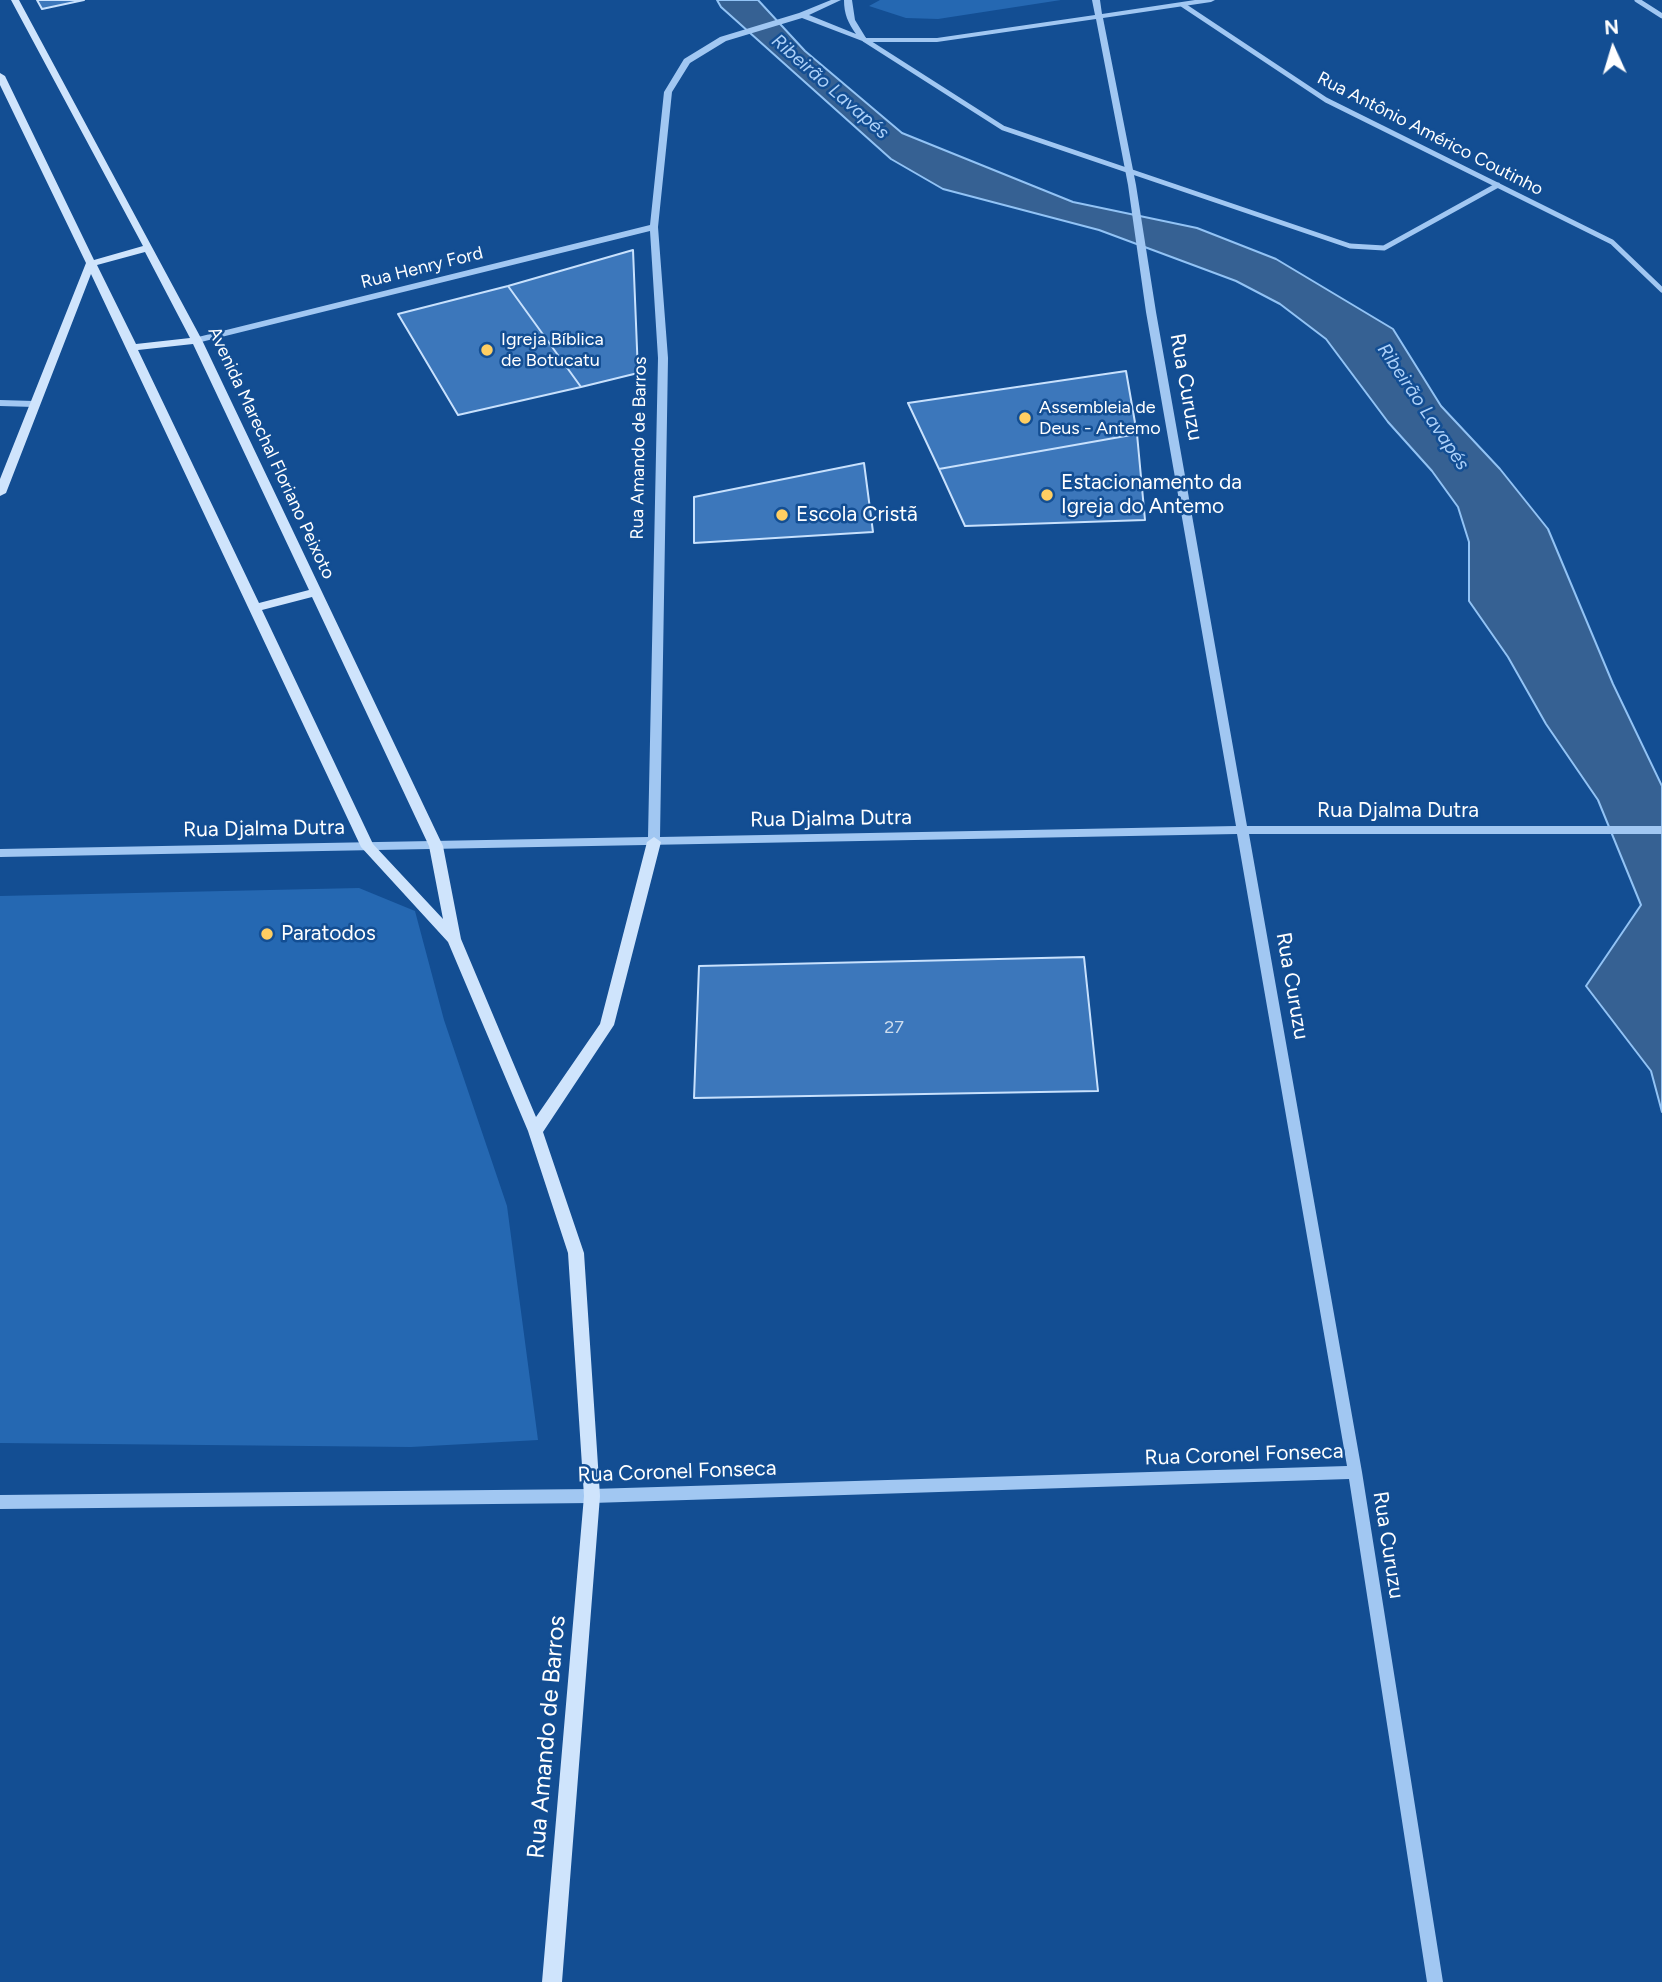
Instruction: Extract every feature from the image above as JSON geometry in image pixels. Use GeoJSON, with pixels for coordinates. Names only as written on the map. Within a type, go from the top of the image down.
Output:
{"type":"FeatureCollection","features":[{"type":"Feature","properties":{"kind":"main road","name":"Avenida Marechal Floriano Peixoto"},"geometry":{"type":"LineString","coordinates":[[15,0],[197,340],[436,846],[454,939],[535,1131],[576,1253],[592,1496]]}},
{"type":"Feature","properties":{"kind":"main road","name":"Avenida Marechal Floriano Peixoto"},"geometry":{"type":"LineString","coordinates":[[0,76],[4,90],[132,348],[368,847],[454,939]]}},
{"type":"Feature","properties":{"kind":"main road"},"geometry":{"type":"LineString","coordinates":[[0,493],[90,264],[125,252],[148,248]]}},
{"type":"Feature","properties":{"kind":"main road"},"geometry":{"type":"LineString","coordinates":[[132,348],[152,348],[197,340]]}},
{"type":"Feature","properties":{"kind":"main road"},"geometry":{"type":"LineString","coordinates":[[255,608],[316,592]]}},
{"type":"Feature","properties":{"kind":"main road"},"geometry":{"type":"LineString","coordinates":[[535,1131],[607,1025],[654,842]]}},
{"type":"Feature","properties":{"kind":"main road","name":"Rua Amando de Barros"},"geometry":{"type":"LineString","coordinates":[[552,1982],[592,1496]]}},
{"type":"Feature","properties":{"kind":"street"},"geometry":{"type":"LineString","coordinates":[[723,39],[802,15],[837,0]]}},
{"type":"Feature","properties":{"kind":"street"},"geometry":{"type":"LineString","coordinates":[[848,0],[847,12],[853,26],[865,40],[937,40],[1211,0]]}},
{"type":"Feature","properties":{"kind":"street","name":"Rua Curuzu"},"geometry":{"type":"LineString","coordinates":[[1096,0],[1132,185],[1151,312],[1355,1472],[1435,1982]]}},
{"type":"Feature","properties":{"kind":"street"},"geometry":{"type":"LineString","coordinates":[[1637,0],[1662,16]]}},
{"type":"Feature","properties":{"kind":"street","name":"Rua Antônio Américo Coutinho"},"geometry":{"type":"LineString","coordinates":[[1183,5],[1326,100],[1612,242],[1662,290]]}},
{"type":"Feature","properties":{"kind":"street"},"geometry":{"type":"LineString","coordinates":[[802,15],[865,40],[1003,128],[1350,246],[1384,248],[1498,185]]}},
{"type":"Feature","properties":{"kind":"street","name":"Rua Amando de Barros"},"geometry":{"type":"LineString","coordinates":[[654,842],[663,358],[654,227],[668,92],[687,61],[723,39]]}},
{"type":"Feature","properties":{"kind":"street","name":"Rua Henry Ford"},"geometry":{"type":"LineString","coordinates":[[197,340],[654,227]]}},
{"type":"Feature","properties":{"kind":"street"},"geometry":{"type":"LineString","coordinates":[[0,404],[34,404]]}},
{"type":"Feature","properties":{"kind":"street","name":"Rua Djalma Dutra"},"geometry":{"type":"LineString","coordinates":[[0,853],[1243,830],[1662,830]]}},
{"type":"Feature","properties":{"kind":"street","name":"Rua Coronel Fonseca"},"geometry":{"type":"LineString","coordinates":[[0,1502],[592,1496],[1355,1472]]}},
{"type":"Feature","properties":{"kind":"shaded area"},"geometry":{"type":"Polygon","coordinates":[[[880,0],[1061,0],[938,19],[906,18],[869,6],[880,0]]]}},
{"type":"Feature","properties":{"kind":"shaded area"},"geometry":{"type":"Polygon","coordinates":[[[359,888],[415,911],[444,1020],[507,1206],[538,1440],[411,1447],[0,1443],[0,896],[359,888]]]}},
{"type":"Feature","properties":{"kind":"water","name":"Ribeirão Lavapés"},"geometry":{"type":"Polygon","coordinates":[[[717,0],[758,0],[805,51],[902,133],[1073,202],[1197,228],[1276,259],[1393,329],[1441,406],[1500,469],[1548,529],[1613,684],[1662,786],[1662,1112],[1651,1071],[1586,986],[1641,905],[1598,800],[1546,724],[1508,657],[1469,601],[1469,542],[1458,507],[1432,471],[1388,422],[1326,339],[1280,304],[1236,281],[1099,230],[943,189],[891,159],[721,7],[717,0]]]}},
{"type":"Feature","properties":{"kind":"building"},"geometry":{"type":"Polygon","coordinates":[[[37,0],[84,0],[42,9],[37,0]]]}},
{"type":"Feature","properties":{"kind":"building"},"geometry":{"type":"Polygon","coordinates":[[[633,250],[638,373],[581,387],[508,286],[633,250]]]}},
{"type":"Feature","properties":{"kind":"building","name":"Igreja Bíblica de Botucatu"},"geometry":{"type":"Polygon","coordinates":[[[508,286],[581,387],[458,415],[398,314],[508,286]]]}},
{"type":"Feature","properties":{"kind":"building","name":"Assembleia de Deus - Antemo"},"geometry":{"type":"Polygon","coordinates":[[[1126,371],[1137,434],[939,469],[908,403],[1126,371]]]}},
{"type":"Feature","properties":{"kind":"building","name":"Estacionamento da Igreja do Antemo"},"geometry":{"type":"Polygon","coordinates":[[[1137,434],[1145,520],[965,526],[939,469],[1137,434]]]}},
{"type":"Feature","properties":{"kind":"building","name":"Escola Cristã"},"geometry":{"type":"Polygon","coordinates":[[[864,463],[873,532],[694,543],[694,497],[864,463]]]}},
{"type":"Feature","properties":{"kind":"building"},"geometry":{"type":"Polygon","coordinates":[[[1084,957],[1098,1091],[694,1098],[699,966],[1084,957]]]}},
{"type":"Feature","properties":{"kind":"place","name":"Igreja Bíblica de Botucatu"},"geometry":{"type":"Point","coordinates":[487,350]}},
{"type":"Feature","properties":{"kind":"place","name":"Assembleia de Deus - Antemo"},"geometry":{"type":"Point","coordinates":[1025,418]}},
{"type":"Feature","properties":{"kind":"place","name":"Estacionamento da Igreja do Antemo"},"geometry":{"type":"Point","coordinates":[1047,495]}},
{"type":"Feature","properties":{"kind":"place","name":"Escola Cristã"},"geometry":{"type":"Point","coordinates":[782,515]}},
{"type":"Feature","properties":{"kind":"place","name":"Paratodos"},"geometry":{"type":"Point","coordinates":[267,934]}}]}
